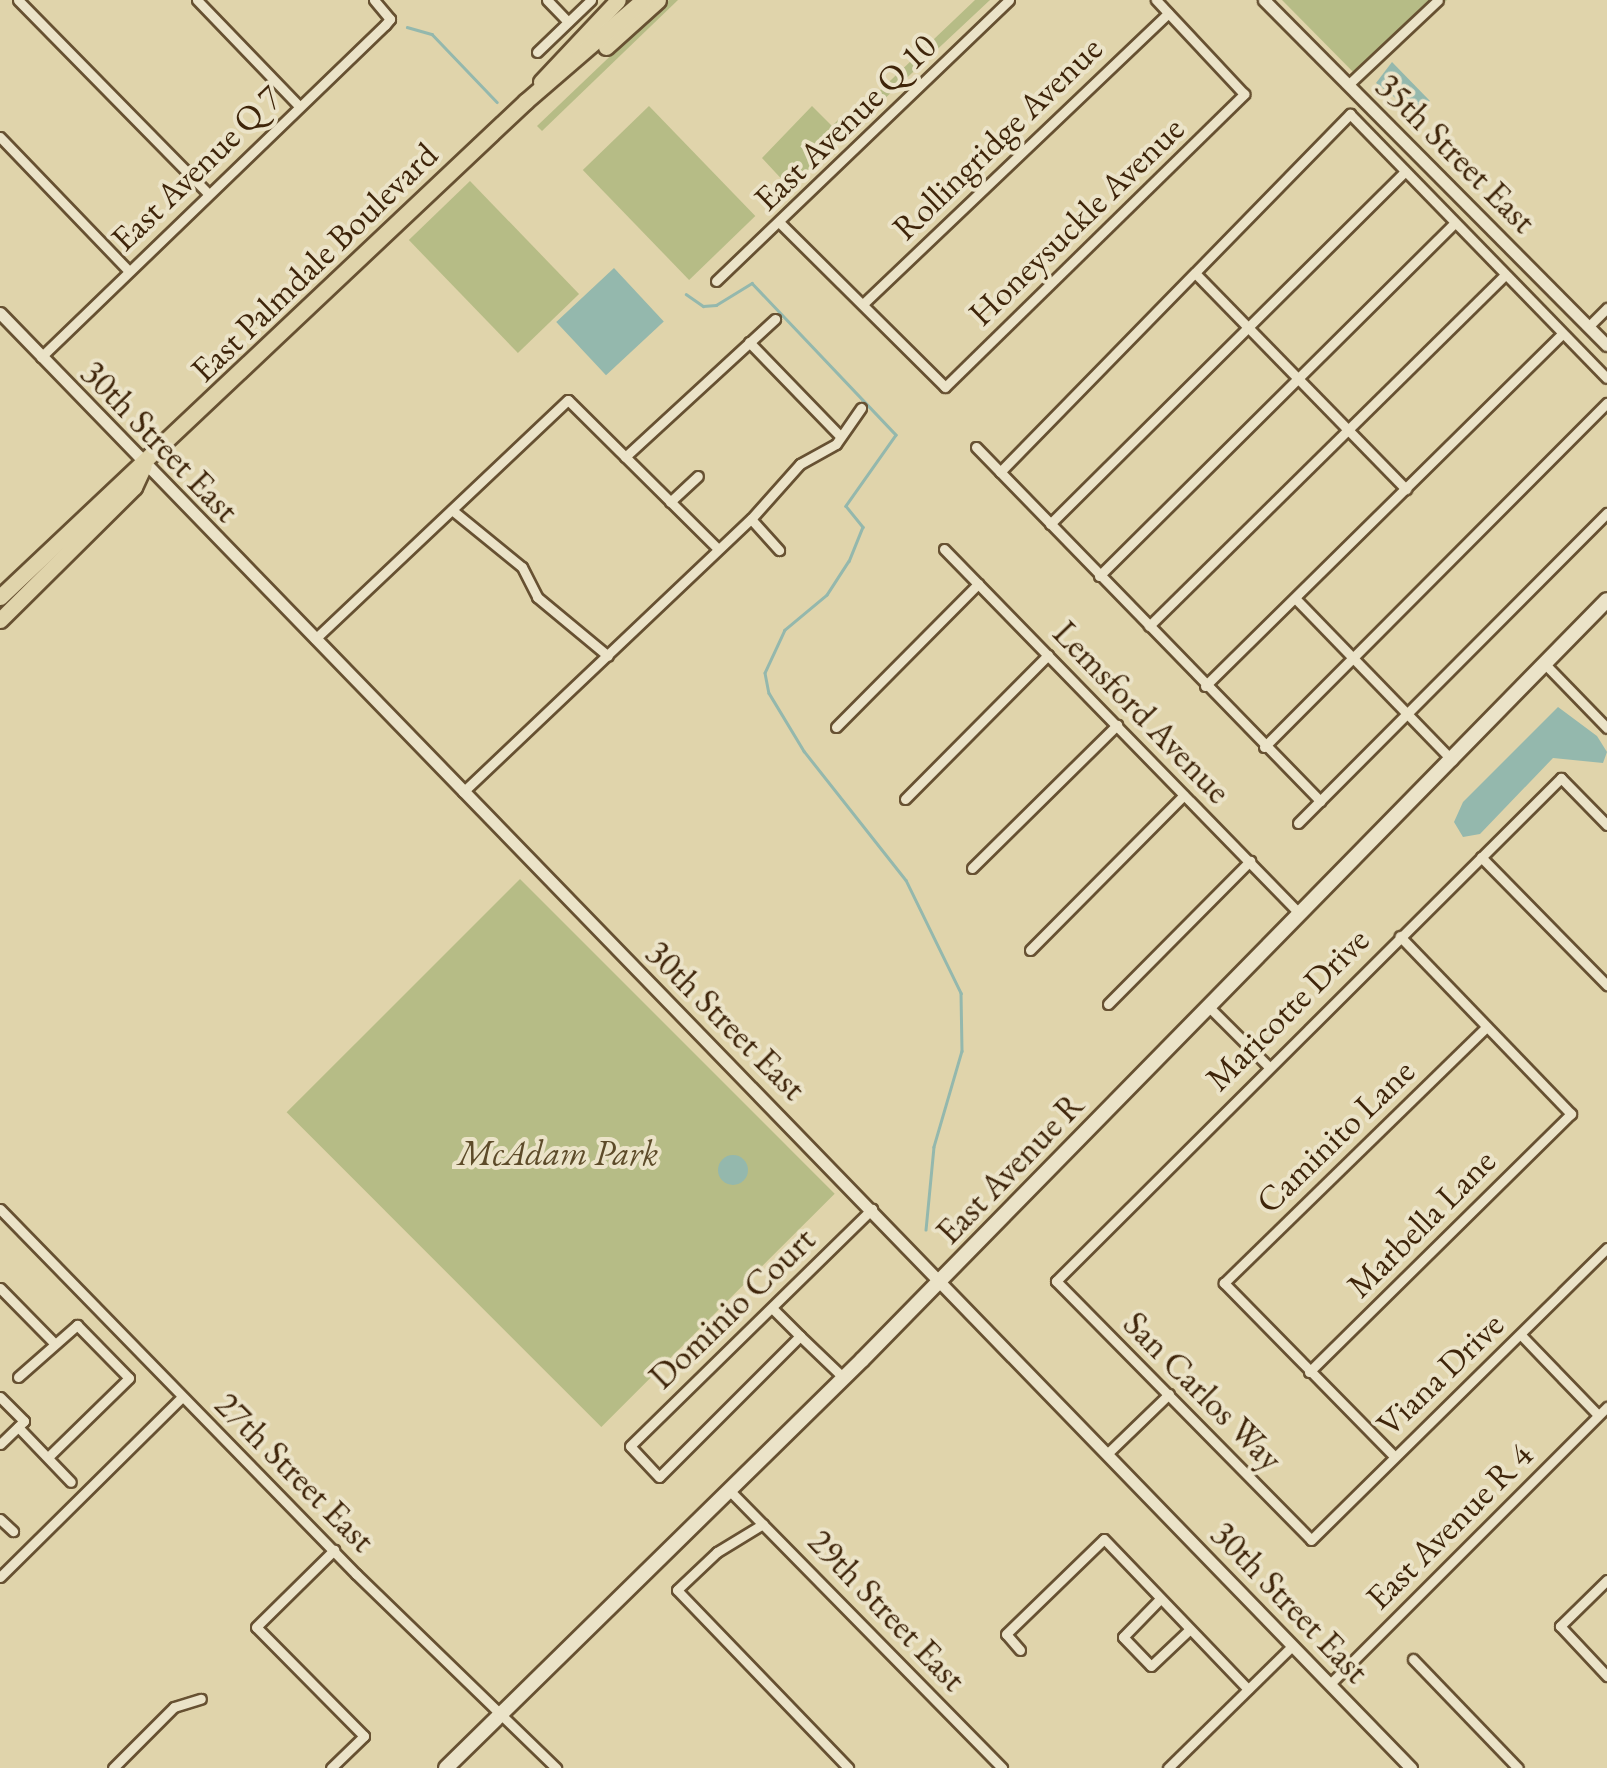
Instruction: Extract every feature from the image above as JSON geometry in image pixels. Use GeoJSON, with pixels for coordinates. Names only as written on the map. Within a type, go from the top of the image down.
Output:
{"type":"FeatureCollection","features":[{"type":"Feature","properties":{"kind":"highway","name":"East Palmdale Boulevard"},"geometry":{"type":"LineString","coordinates":[[0,597],[121,478],[144,466],[526,101],[618,0]]}},
{"type":"Feature","properties":{"kind":"highway","name":"East Palmdale Boulevard"},"geometry":{"type":"LineString","coordinates":[[526,101],[584,56],[642,0]]}},
{"type":"Feature","properties":{"kind":"highway"},"geometry":{"type":"LineString","coordinates":[[584,56],[620,36],[658,0]]}},
{"type":"Feature","properties":{"kind":"highway","name":"East Palmdale Boulevard"},"geometry":{"type":"LineString","coordinates":[[0,620],[134,487],[144,466]]}},
{"type":"Feature","properties":{"kind":"main road","name":"East Avenue R"},"geometry":{"type":"LineString","coordinates":[[446,1768],[731,1492],[1607,600]]}},
{"type":"Feature","properties":{"kind":"street"},"geometry":{"type":"LineString","coordinates":[[18,0],[207,192]]}},
{"type":"Feature","properties":{"kind":"street"},"geometry":{"type":"LineString","coordinates":[[197,0],[299,106]]}},
{"type":"Feature","properties":{"kind":"street","name":"East Avenue Q 7"},"geometry":{"type":"LineString","coordinates":[[41,357],[207,192],[390,19],[374,0]]}},
{"type":"Feature","properties":{"kind":"street"},"geometry":{"type":"LineString","coordinates":[[547,0],[568,22]]}},
{"type":"Feature","properties":{"kind":"street"},"geometry":{"type":"LineString","coordinates":[[537,52],[591,0]]}},
{"type":"Feature","properties":{"kind":"street","name":"East Avenue Q 10"},"geometry":{"type":"LineString","coordinates":[[716,281],[781,224],[1009,0]]}},
{"type":"Feature","properties":{"kind":"street"},"geometry":{"type":"LineString","coordinates":[[1156,0],[1168,13]]}},
{"type":"Feature","properties":{"kind":"street","name":"35th Street East"},"geometry":{"type":"LineString","coordinates":[[1264,0],[1607,345]]}},
{"type":"Feature","properties":{"kind":"street"},"geometry":{"type":"LineString","coordinates":[[1349,84],[1438,0]]}},
{"type":"Feature","properties":{"kind":"street","name":"Honeysuckle Avenue"},"geometry":{"type":"LineString","coordinates":[[864,303],[945,386],[1244,94],[1168,13]]}},
{"type":"Feature","properties":{"kind":"street","name":"Rollingridge Avenue"},"geometry":{"type":"LineString","coordinates":[[864,303],[1168,13]]}},
{"type":"Feature","properties":{"kind":"street"},"geometry":{"type":"LineString","coordinates":[[1000,472],[1198,276],[1214,246],[1350,114],[1607,378]]}},
{"type":"Feature","properties":{"kind":"street"},"geometry":{"type":"LineString","coordinates":[[0,137],[129,271]]}},
{"type":"Feature","properties":{"kind":"street"},"geometry":{"type":"LineString","coordinates":[[1050,524],[1404,172]]}},
{"type":"Feature","properties":{"kind":"street"},"geometry":{"type":"LineString","coordinates":[[781,224],[864,303]]}},
{"type":"Feature","properties":{"kind":"street"},"geometry":{"type":"LineString","coordinates":[[1098,576],[1454,224]]}},
{"type":"Feature","properties":{"kind":"street"},"geometry":{"type":"LineString","coordinates":[[1149,626],[1505,274]]}},
{"type":"Feature","properties":{"kind":"street"},"geometry":{"type":"LineString","coordinates":[[1198,276],[1406,488]]}},
{"type":"Feature","properties":{"kind":"street"},"geometry":{"type":"LineString","coordinates":[[1588,326],[1607,308]]}},
{"type":"Feature","properties":{"kind":"street","name":"30th Street East"},"geometry":{"type":"LineString","coordinates":[[0,313],[144,466],[1110,1451],[1411,1768]]}},
{"type":"Feature","properties":{"kind":"street"},"geometry":{"type":"LineString","coordinates":[[625,457],[776,320]]}},
{"type":"Feature","properties":{"kind":"street"},"geometry":{"type":"LineString","coordinates":[[1205,686],[1562,334]]}},
{"type":"Feature","properties":{"kind":"street"},"geometry":{"type":"LineString","coordinates":[[749,342],[840,436]]}},
{"type":"Feature","properties":{"kind":"street"},"geometry":{"type":"LineString","coordinates":[[315,640],[568,400],[718,549]]}},
{"type":"Feature","properties":{"kind":"street"},"geometry":{"type":"LineString","coordinates":[[1264,747],[1607,403]]}},
{"type":"Feature","properties":{"kind":"street"},"geometry":{"type":"LineString","coordinates":[[463,792],[553,700],[608,656],[751,520],[800,464],[840,436],[861,408]]}},
{"type":"Feature","properties":{"kind":"street"},"geometry":{"type":"LineString","coordinates":[[976,447],[1320,801]]}},
{"type":"Feature","properties":{"kind":"street"},"geometry":{"type":"LineString","coordinates":[[670,502],[698,476]]}},
{"type":"Feature","properties":{"kind":"street"},"geometry":{"type":"LineString","coordinates":[[452,510],[522,567],[537,597],[608,656]]}},
{"type":"Feature","properties":{"kind":"street"},"geometry":{"type":"LineString","coordinates":[[1298,823],[1607,513]]}},
{"type":"Feature","properties":{"kind":"street"},"geometry":{"type":"LineString","coordinates":[[751,520],[779,550]]}},
{"type":"Feature","properties":{"kind":"street","name":"Lemsford Avenue"},"geometry":{"type":"LineString","coordinates":[[944,549],[1300,914]]}},
{"type":"Feature","properties":{"kind":"street"},"geometry":{"type":"LineString","coordinates":[[836,727],[978,584]]}},
{"type":"Feature","properties":{"kind":"street"},"geometry":{"type":"LineString","coordinates":[[1295,598],[1452,760]]}},
{"type":"Feature","properties":{"kind":"street"},"geometry":{"type":"LineString","coordinates":[[905,799],[1048,655]]}},
{"type":"Feature","properties":{"kind":"street"},"geometry":{"type":"LineString","coordinates":[[1545,664],[1607,728]]}},
{"type":"Feature","properties":{"kind":"street"},"geometry":{"type":"LineString","coordinates":[[972,868],[1117,725]]}},
{"type":"Feature","properties":{"kind":"street","name":"Maricotte Drive"},"geometry":{"type":"LineString","coordinates":[[1056,1281],[1267,1066],[1560,778],[1607,825]]}},
{"type":"Feature","properties":{"kind":"street"},"geometry":{"type":"LineString","coordinates":[[1030,950],[1184,795]]}},
{"type":"Feature","properties":{"kind":"street"},"geometry":{"type":"LineString","coordinates":[[1480,857],[1607,985]]}},
{"type":"Feature","properties":{"kind":"street"},"geometry":{"type":"LineString","coordinates":[[1108,1004],[1250,861]]}},
{"type":"Feature","properties":{"kind":"street"},"geometry":{"type":"LineString","coordinates":[[1400,936],[1485,1028]]}},
{"type":"Feature","properties":{"kind":"street"},"geometry":{"type":"LineString","coordinates":[[1208,1007],[1267,1066]]}},
{"type":"Feature","properties":{"kind":"street","name":"Marbella Lane"},"geometry":{"type":"LineString","coordinates":[[1309,1372],[1571,1114],[1485,1028]]}},
{"type":"Feature","properties":{"kind":"street","name":"Caminito Lane"},"geometry":{"type":"LineString","coordinates":[[1309,1372],[1224,1283],[1485,1028]]}},
{"type":"Feature","properties":{"kind":"street","name":"Dominio Court"},"geometry":{"type":"LineString","coordinates":[[800,1336],[658,1477],[630,1446],[872,1209]]}},
{"type":"Feature","properties":{"kind":"street","name":"27th Street East"},"geometry":{"type":"LineString","coordinates":[[2,1216],[556,1768]]}},
{"type":"Feature","properties":{"kind":"street","name":"Viana Drive"},"geometry":{"type":"LineString","coordinates":[[1311,1540],[1607,1248]]}},
{"type":"Feature","properties":{"kind":"street","name":"San Carlos Way"},"geometry":{"type":"LineString","coordinates":[[1056,1281],[1311,1540]]}},
{"type":"Feature","properties":{"kind":"street"},"geometry":{"type":"LineString","coordinates":[[0,1288],[54,1343]]}},
{"type":"Feature","properties":{"kind":"street"},"geometry":{"type":"LineString","coordinates":[[772,1308],[844,1378]]}},
{"type":"Feature","properties":{"kind":"street"},"geometry":{"type":"LineString","coordinates":[[18,1378],[77,1325],[128,1378],[48,1457]]}},
{"type":"Feature","properties":{"kind":"street"},"geometry":{"type":"LineString","coordinates":[[1521,1334],[1598,1415]]}},
{"type":"Feature","properties":{"kind":"street"},"geometry":{"type":"LineString","coordinates":[[1309,1372],[1394,1456]]}},
{"type":"Feature","properties":{"kind":"street"},"geometry":{"type":"LineString","coordinates":[[1110,1451],[1169,1394]]}},
{"type":"Feature","properties":{"kind":"street"},"geometry":{"type":"LineString","coordinates":[[0,1397],[70,1482]]}},
{"type":"Feature","properties":{"kind":"street"},"geometry":{"type":"LineString","coordinates":[[0,1578],[182,1398]]}},
{"type":"Feature","properties":{"kind":"street","name":"East Avenue R 4"},"geometry":{"type":"LineString","coordinates":[[1330,1684],[1607,1406]]}},
{"type":"Feature","properties":{"kind":"street"},"geometry":{"type":"LineString","coordinates":[[0,1444],[21,1424]]}},
{"type":"Feature","properties":{"kind":"street","name":"29th Street East"},"geometry":{"type":"LineString","coordinates":[[731,1492],[1002,1768]]}},
{"type":"Feature","properties":{"kind":"street"},"geometry":{"type":"LineString","coordinates":[[0,1518],[13,1532]]}},
{"type":"Feature","properties":{"kind":"street"},"geometry":{"type":"LineString","coordinates":[[764,1524],[717,1552],[677,1590],[848,1768]]}},
{"type":"Feature","properties":{"kind":"street"},"geometry":{"type":"LineString","coordinates":[[1020,1650],[1006,1634],[1104,1538],[1248,1689]]}},
{"type":"Feature","properties":{"kind":"street"},"geometry":{"type":"LineString","coordinates":[[331,1768],[364,1736],[256,1627],[334,1550]]}},
{"type":"Feature","properties":{"kind":"street"},"geometry":{"type":"LineString","coordinates":[[1607,1580],[1560,1626],[1607,1676]]}},
{"type":"Feature","properties":{"kind":"street"},"geometry":{"type":"LineString","coordinates":[[1160,1599],[1123,1636],[1151,1666],[1189,1630]]}},
{"type":"Feature","properties":{"kind":"street"},"geometry":{"type":"LineString","coordinates":[[1168,1768],[1292,1646]]}},
{"type":"Feature","properties":{"kind":"street"},"geometry":{"type":"LineString","coordinates":[[1413,1658],[1518,1768]]}},
{"type":"Feature","properties":{"kind":"street"},"geometry":{"type":"LineString","coordinates":[[113,1768],[174,1707],[201,1698]]}},
{"type":"Feature","properties":{"kind":"green space"},"geometry":{"type":"Polygon","coordinates":[[[669,0],[678,0],[542,131],[537,126],[669,0]]]}},
{"type":"Feature","properties":{"kind":"green space"},"geometry":{"type":"Polygon","coordinates":[[[975,0],[990,0],[771,205],[788,186],[762,158],[812,106],[841,135],[833,125],[839,119],[850,119],[975,0]]]}},
{"type":"Feature","properties":{"kind":"green space"},"geometry":{"type":"Polygon","coordinates":[[[1282,0],[1447,0],[1362,81],[1282,0]]]}},
{"type":"Feature","properties":{"kind":"green space"},"geometry":{"type":"Polygon","coordinates":[[[649,106],[755,216],[689,280],[583,170],[649,106]]]}},
{"type":"Feature","properties":{"kind":"green space"},"geometry":{"type":"Polygon","coordinates":[[[470,181],[579,294],[518,353],[409,240],[470,181]]]}},
{"type":"Feature","properties":{"kind":"green space","name":"McAdam Park"},"geometry":{"type":"Polygon","coordinates":[[[520,879],[835,1194],[601,1427],[287,1112],[520,879]]]}},
{"type":"Feature","properties":{"kind":"water"},"geometry":{"type":"Polygon","coordinates":[[[1392,62],[1430,101],[1416,114],[1376,83],[1392,62]]]}},
{"type":"Feature","properties":{"kind":"water"},"geometry":{"type":"Polygon","coordinates":[[[614,268],[664,321],[606,375],[556,322],[614,268]]]}},
{"type":"Feature","properties":{"kind":"water"},"geometry":{"type":"Polygon","coordinates":[[[1558,707],[1597,736],[1607,752],[1603,763],[1553,758],[1480,834],[1463,837],[1454,822],[1463,802],[1558,707]]]}},
{"type":"Feature","properties":{"kind":"water"},"geometry":{"type":"Polygon","coordinates":[[[733,1155],[744,1159],[748,1170],[744,1181],[733,1185],[722,1181],[718,1170],[722,1159],[733,1155]]]}},
{"type":"Feature","properties":{"kind":"waterway"},"geometry":{"type":"LineString","coordinates":[[407,27],[432,34],[497,102]]}},
{"type":"Feature","properties":{"kind":"waterway"},"geometry":{"type":"LineString","coordinates":[[686,294],[703,306],[716,305],[752,283],[896,435],[846,506],[863,527],[849,561],[827,595],[785,630],[765,673],[769,693],[804,751],[906,880],[961,993],[962,1051],[934,1147],[926,1230]]}}]}
